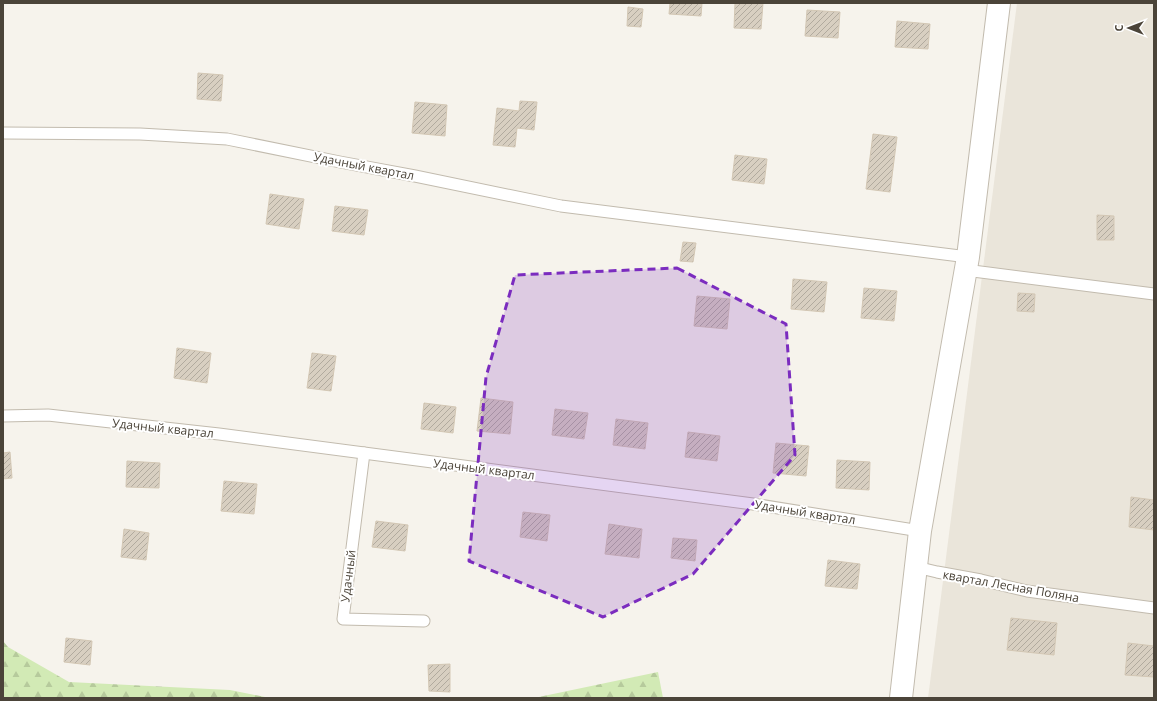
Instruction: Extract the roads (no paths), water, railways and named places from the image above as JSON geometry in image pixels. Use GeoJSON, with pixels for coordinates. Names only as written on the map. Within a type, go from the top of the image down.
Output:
{"type":"FeatureCollection","features":[{"type":"Feature","properties":{"kind":"street"},"geometry":{"type":"LineString","coordinates":[[901,698],[920,530],[967,264],[999,3]]}},
{"type":"Feature","properties":{"kind":"lane","name":"Удачный квартал"},"geometry":{"type":"LineString","coordinates":[[3,133],[140,134],[227,139],[561,206],[967,264]]}},
{"type":"Feature","properties":{"kind":"lane"},"geometry":{"type":"LineString","coordinates":[[967,264],[1154,294]]}},
{"type":"Feature","properties":{"kind":"lane","name":"Удачный квартал"},"geometry":{"type":"LineString","coordinates":[[3,416],[48,415],[219,434],[753,504],[920,530]]}},
{"type":"Feature","properties":{"kind":"lane","name":"Удачный"},"geometry":{"type":"LineString","coordinates":[[364,453],[343,619],[424,621]]}},
{"type":"Feature","properties":{"kind":"lane","name":"квартал Лесная Поляна"},"geometry":{"type":"LineString","coordinates":[[916,567],[1027,591],[1154,608]]}}]}
